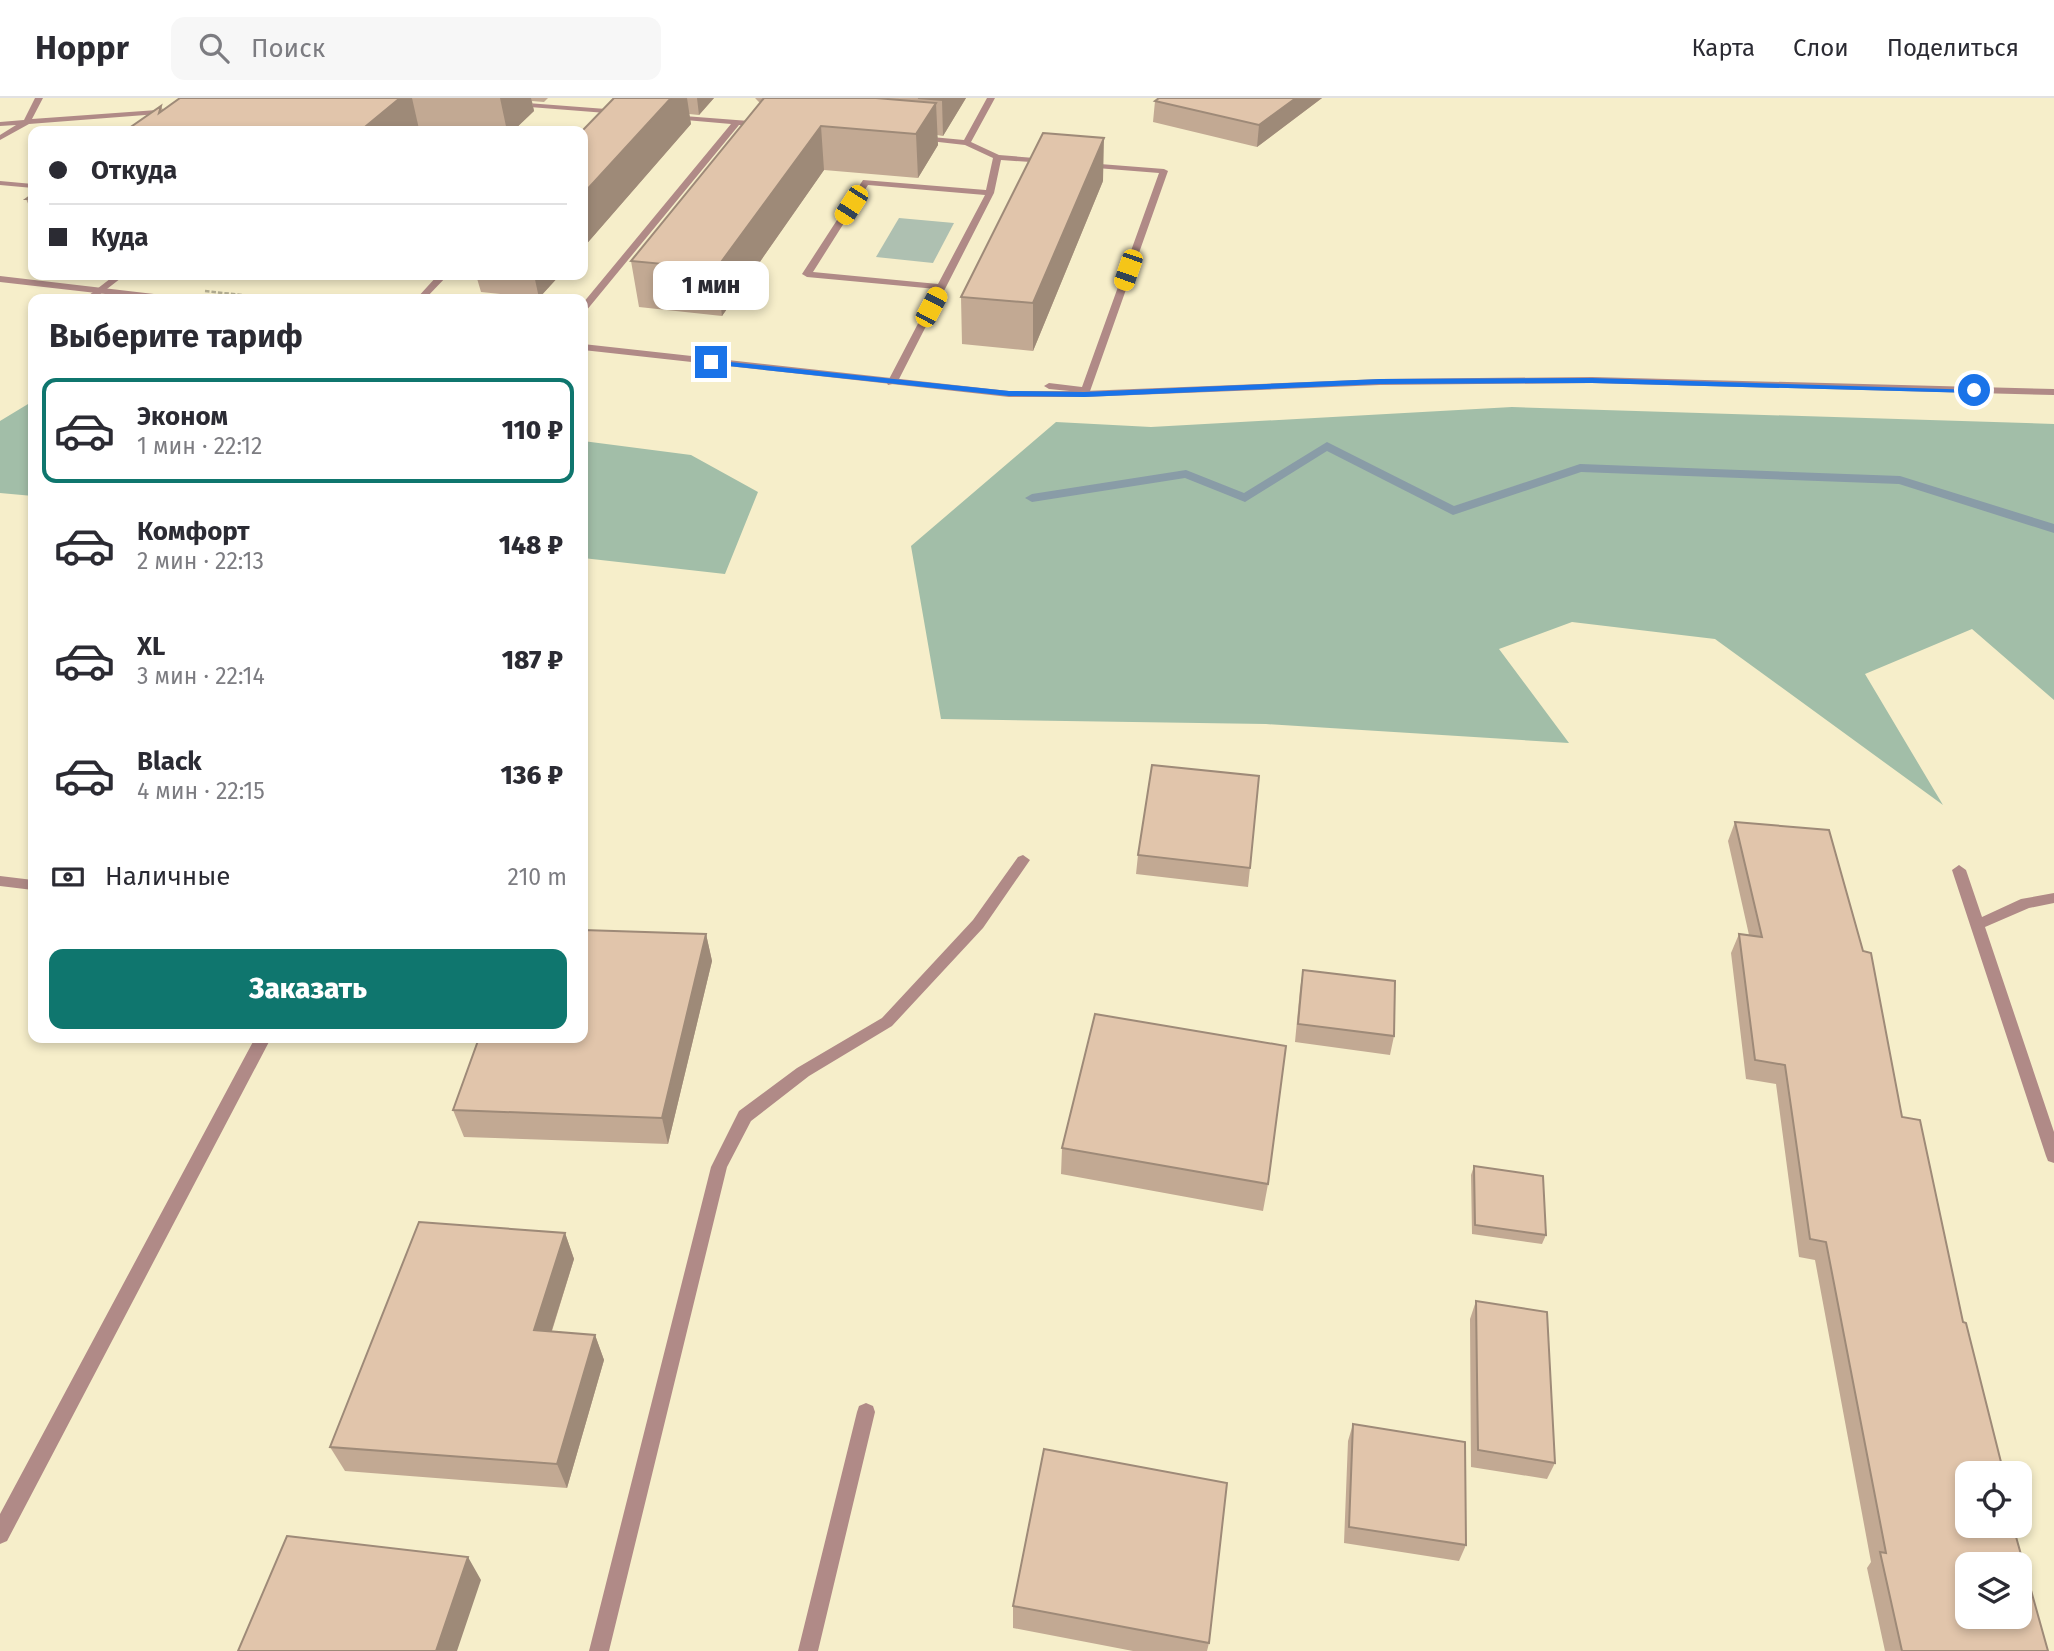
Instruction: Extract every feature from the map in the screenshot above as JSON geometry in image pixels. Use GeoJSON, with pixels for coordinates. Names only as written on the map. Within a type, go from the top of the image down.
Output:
{"type":"FeatureCollection","features":[{"type":"Feature","properties":{"kind":"street"},"geometry":{"type":"LineString","coordinates":[[0,138],[27,122],[39,98]]}},
{"type":"Feature","properties":{"kind":"street"},"geometry":{"type":"LineString","coordinates":[[597,113],[604,98]]}},
{"type":"Feature","properties":{"kind":"street"},"geometry":{"type":"LineString","coordinates":[[967,142],[991,98]]}},
{"type":"Feature","properties":{"kind":"street"},"geometry":{"type":"LineString","coordinates":[[503,103],[597,113],[629,113]]}},
{"type":"Feature","properties":{"kind":"street"},"geometry":{"type":"LineString","coordinates":[[0,124],[187,110]]}},
{"type":"Feature","properties":{"kind":"street"},"geometry":{"type":"LineString","coordinates":[[670,116],[779,125]]}},
{"type":"Feature","properties":{"kind":"street"},"geometry":{"type":"LineString","coordinates":[[588,303],[737,122]]}},
{"type":"Feature","properties":{"kind":"street"},"geometry":{"type":"LineString","coordinates":[[914,137],[967,142],[997,158],[1052,162]]}},
{"type":"Feature","properties":{"kind":"street"},"geometry":{"type":"LineString","coordinates":[[891,383],[990,193],[997,158]]}},
{"type":"Feature","properties":{"kind":"street"},"geometry":{"type":"LineString","coordinates":[[1080,164],[1164,171],[1085,392]]}},
{"type":"Feature","properties":{"kind":"street"},"geometry":{"type":"LineString","coordinates":[[941,287],[807,274],[866,182],[990,193]]}},
{"type":"Feature","properties":{"kind":"street"},"geometry":{"type":"LineString","coordinates":[[0,183],[28,186]]}},
{"type":"Feature","properties":{"kind":"street"},"geometry":{"type":"LineString","coordinates":[[0,278],[129,294]]}},
{"type":"Feature","properties":{"kind":"street"},"geometry":{"type":"LineString","coordinates":[[92,294],[112,280]]}},
{"type":"Feature","properties":{"kind":"street"},"geometry":{"type":"LineString","coordinates":[[425,294],[438,280]]}},
{"type":"Feature","properties":{"kind":"street"},"geometry":{"type":"LineString","coordinates":[[588,348],[1009,394],[1380,382],[1592,380],[2054,392]]}},
{"type":"Feature","properties":{"kind":"street"},"geometry":{"type":"LineString","coordinates":[[1049,386],[1085,392]]}},
{"type":"Feature","properties":{"kind":"street"},"geometry":{"type":"LineString","coordinates":[[599,1651],[719,1167],[745,1115],[803,1072],[887,1022],[978,924],[1023,860]]}},
{"type":"Feature","properties":{"kind":"street"},"geometry":{"type":"LineString","coordinates":[[1959,870],[2054,1156]]}},
{"type":"Feature","properties":{"kind":"street"},"geometry":{"type":"LineString","coordinates":[[0,881],[28,884]]}},
{"type":"Feature","properties":{"kind":"street"},"geometry":{"type":"LineString","coordinates":[[1978,925],[2025,903],[2054,898]]}},
{"type":"Feature","properties":{"kind":"street"},"geometry":{"type":"LineString","coordinates":[[0,1534],[260,1043]]}},
{"type":"Feature","properties":{"kind":"street"},"geometry":{"type":"LineString","coordinates":[[808,1651],[866,1412]]}},
{"type":"Feature","properties":{"kind":"green space"},"geometry":{"type":"Polygon","coordinates":[[[899,218],[954,223],[933,263],[876,257],[899,218]]]}},
{"type":"Feature","properties":{"kind":"green space"},"geometry":{"type":"Polygon","coordinates":[[[28,404],[28,496],[0,493],[0,421],[28,404]]]}},
{"type":"Feature","properties":{"kind":"green space"},"geometry":{"type":"Polygon","coordinates":[[[1512,407],[2054,424],[2054,700],[1972,629],[1865,674],[1943,805],[1715,639],[1572,622],[1499,649],[1569,743],[1266,724],[941,719],[911,546],[1056,422],[1151,427],[1512,407]]]}},
{"type":"Feature","properties":{"kind":"green space"},"geometry":{"type":"Polygon","coordinates":[[[588,442],[691,455],[758,492],[725,574],[588,559],[588,442]]]}},
{"type":"Feature","properties":{"kind":"building"},"geometry":{"type":"Polygon","coordinates":[[[180,98],[400,98],[366,126],[132,126],[161,106],[159,113],[180,98]]]}},
{"type":"Feature","properties":{"kind":"building"},"geometry":{"type":"Polygon","coordinates":[[[614,98],[671,98],[588,189],[587,126],[614,98]]]}},
{"type":"Feature","properties":{"kind":"building"},"geometry":{"type":"Polygon","coordinates":[[[764,98],[876,98],[936,103],[916,134],[821,126],[716,269],[631,261],[764,98]]]}},
{"type":"Feature","properties":{"kind":"building"},"geometry":{"type":"Polygon","coordinates":[[[1159,98],[1296,98],[1259,125],[1155,101],[1159,98]]]}},
{"type":"Feature","properties":{"kind":"building"},"geometry":{"type":"Polygon","coordinates":[[[1043,133],[1104,138],[1033,303],[961,297],[1043,133]]]}},
{"type":"Feature","properties":{"kind":"building"},"geometry":{"type":"Polygon","coordinates":[[[1152,765],[1259,776],[1250,868],[1138,855],[1152,765]]]}},
{"type":"Feature","properties":{"kind":"building"},"geometry":{"type":"Polygon","coordinates":[[[1735,822],[1829,830],[1863,951],[1871,953],[1902,1117],[1920,1120],[1963,1322],[1966,1323],[2001,1461],[1955,1461],[1955,1538],[2016,1538],[2020,1552],[1955,1552],[1955,1629],[2032,1629],[2032,1594],[2048,1651],[1902,1651],[1880,1552],[1886,1553],[1826,1242],[1810,1239],[1785,1065],[1755,1060],[1739,934],[1762,937],[1735,822]]]}},
{"type":"Feature","properties":{"kind":"building"},"geometry":{"type":"Polygon","coordinates":[[[588,930],[706,934],[662,1118],[453,1110],[477,1043],[588,1043],[588,930]]]}},
{"type":"Feature","properties":{"kind":"building"},"geometry":{"type":"Polygon","coordinates":[[[1303,970],[1395,981],[1394,1036],[1298,1024],[1303,970]]]}},
{"type":"Feature","properties":{"kind":"building"},"geometry":{"type":"Polygon","coordinates":[[[1095,1014],[1286,1046],[1268,1184],[1062,1148],[1095,1014]]]}},
{"type":"Feature","properties":{"kind":"building"},"geometry":{"type":"Polygon","coordinates":[[[1474,1166],[1543,1176],[1546,1235],[1475,1225],[1474,1166]]]}},
{"type":"Feature","properties":{"kind":"building"},"geometry":{"type":"Polygon","coordinates":[[[419,1222],[565,1233],[534,1330],[595,1335],[557,1464],[330,1447],[419,1222]]]}},
{"type":"Feature","properties":{"kind":"building"},"geometry":{"type":"Polygon","coordinates":[[[1476,1301],[1547,1312],[1555,1463],[1478,1450],[1476,1301]]]}},
{"type":"Feature","properties":{"kind":"building"},"geometry":{"type":"Polygon","coordinates":[[[1353,1424],[1465,1442],[1466,1545],[1349,1527],[1353,1424]]]}},
{"type":"Feature","properties":{"kind":"building"},"geometry":{"type":"Polygon","coordinates":[[[1044,1449],[1227,1483],[1209,1643],[1013,1606],[1044,1449]]]}},
{"type":"Feature","properties":{"kind":"building"},"geometry":{"type":"Polygon","coordinates":[[[287,1536],[468,1557],[436,1651],[238,1651],[287,1536]]]}},
{"type":"Feature","properties":{"kind":"waterway"},"geometry":{"type":"LineString","coordinates":[[1032,498],[1186,474],[1245,498],[1327,446],[1453,511],[1580,468],[1900,480],[2054,529]]}},
{"type":"Feature","properties":{"kind":"route"},"geometry":{"type":"LineString","coordinates":[[711,362],[1009,394],[1084,394],[1380,382],[1592,380],[1974,390]]}}]}
